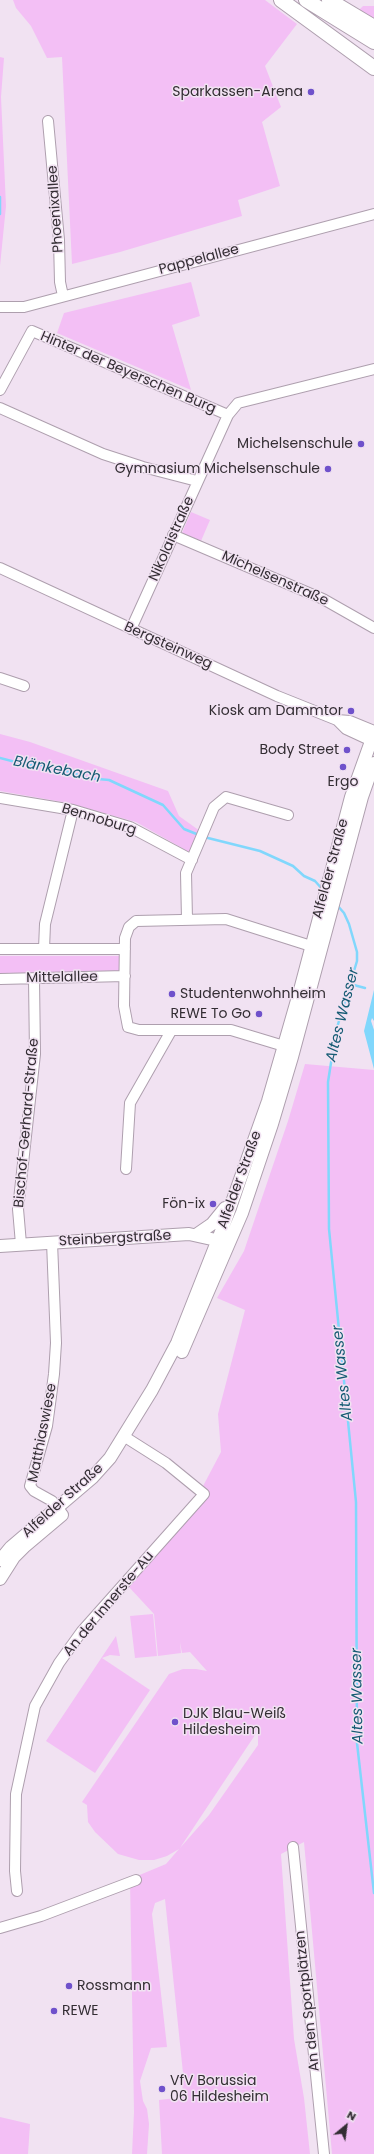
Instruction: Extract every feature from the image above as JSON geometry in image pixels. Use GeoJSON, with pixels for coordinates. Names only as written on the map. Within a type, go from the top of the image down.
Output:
{"type":"FeatureCollection","features":[{"type":"Feature","properties":{"kind":"highway"},"geometry":{"type":"LineString","coordinates":[[281,0],[374,68]]}},
{"type":"Feature","properties":{"kind":"highway"},"geometry":{"type":"LineString","coordinates":[[306,0],[374,42]]}},
{"type":"Feature","properties":{"kind":"highway"},"geometry":{"type":"LineString","coordinates":[[329,0],[374,27]]}},
{"type":"Feature","properties":{"kind":"main road","name":"Alfelder Straße"},"geometry":{"type":"LineString","coordinates":[[223,1241],[242,1213],[278,1103],[330,896],[351,795],[373,737]]}},
{"type":"Feature","properties":{"kind":"main road","name":"Alfelder Straße"},"geometry":{"type":"LineString","coordinates":[[1,1569],[11,1547],[60,1511],[128,1440],[184,1347],[223,1241],[234,1194],[268,1101],[311,946],[330,896],[374,763]]}},
{"type":"Feature","properties":{"kind":"main road"},"geometry":{"type":"LineString","coordinates":[[196,1235],[217,1220],[234,1194]]}},
{"type":"Feature","properties":{"kind":"main road","name":"Steinbergstraße"},"geometry":{"type":"LineString","coordinates":[[0,1246],[196,1235],[223,1241]]}},
{"type":"Feature","properties":{"kind":"street","name":"Phoenixallee"},"geometry":{"type":"LineString","coordinates":[[48,121],[60,240],[60,282],[64,296]]}},
{"type":"Feature","properties":{"kind":"street","name":"Pappelallee"},"geometry":{"type":"LineString","coordinates":[[0,307],[24,307],[374,214]]}},
{"type":"Feature","properties":{"kind":"street","name":"Hinter der Beyerschen Burg"},"geometry":{"type":"LineString","coordinates":[[0,390],[32,331],[228,415]]}},
{"type":"Feature","properties":{"kind":"street","name":"Nikolaistraße"},"geometry":{"type":"LineString","coordinates":[[131,630],[228,415],[238,403],[374,369]]}},
{"type":"Feature","properties":{"kind":"street"},"geometry":{"type":"LineString","coordinates":[[0,408],[103,454],[143,467],[197,481]]}},
{"type":"Feature","properties":{"kind":"street","name":"Michelsenstraße"},"geometry":{"type":"LineString","coordinates":[[173,535],[322,599],[374,628]]}},
{"type":"Feature","properties":{"kind":"street","name":"Bergsteinweg"},"geometry":{"type":"LineString","coordinates":[[0,568],[131,630],[277,696],[337,720],[346,729],[373,737]]}},
{"type":"Feature","properties":{"kind":"street"},"geometry":{"type":"LineString","coordinates":[[0,678],[24,686]]}},
{"type":"Feature","properties":{"kind":"street"},"geometry":{"type":"LineString","coordinates":[[362,797],[374,780]]}},
{"type":"Feature","properties":{"kind":"street"},"geometry":{"type":"LineString","coordinates":[[187,919],[186,873],[205,832],[214,807],[226,797],[288,815]]}},
{"type":"Feature","properties":{"kind":"street","name":"Bennoburg"},"geometry":{"type":"LineString","coordinates":[[0,798],[72,810],[130,827],[192,860]]}},
{"type":"Feature","properties":{"kind":"street"},"geometry":{"type":"LineString","coordinates":[[44,949],[45,924],[72,810]]}},
{"type":"Feature","properties":{"kind":"street"},"geometry":{"type":"LineString","coordinates":[[284,1046],[232,1030],[139,1030],[128,1026],[124,1006],[125,938],[130,928],[136,921],[226,919],[311,946]]}},
{"type":"Feature","properties":{"kind":"street","name":"Mittelallee"},"geometry":{"type":"LineString","coordinates":[[0,949],[125,949]]}},
{"type":"Feature","properties":{"kind":"street","name":"Mittelallee"},"geometry":{"type":"LineString","coordinates":[[0,979],[125,976]]}},
{"type":"Feature","properties":{"kind":"street","name":"Bischof-Gerhard-Straße"},"geometry":{"type":"LineString","coordinates":[[21,1244],[18,1209],[35,1054],[34,979]]}},
{"type":"Feature","properties":{"kind":"street"},"geometry":{"type":"LineString","coordinates":[[126,1168],[130,1103],[171,1031]]}},
{"type":"Feature","properties":{"kind":"street","name":"Matthiaswiese"},"geometry":{"type":"LineString","coordinates":[[52,1242],[56,1343],[54,1374],[47,1426],[30,1486],[60,1511]]}},
{"type":"Feature","properties":{"kind":"street","name":"An der Innerste-Au"},"geometry":{"type":"LineString","coordinates":[[17,1891],[15,1871],[16,1794],[34,1706],[59,1663],[82,1631],[204,1494],[166,1463],[128,1440]]}},
{"type":"Feature","properties":{"kind":"street","name":"An den Sportplätzen"},"geometry":{"type":"LineString","coordinates":[[293,1847],[324,2154]]}},
{"type":"Feature","properties":{"kind":"street"},"geometry":{"type":"LineString","coordinates":[[0,1928],[41,1916],[136,1880]]}},
{"type":"Feature","properties":{"kind":"shaded area"},"geometry":{"type":"Polygon","coordinates":[[[13,0],[265,0],[297,24],[265,66],[281,107],[262,122],[280,186],[238,200],[242,216],[120,252],[72,264],[62,57],[47,58],[31,26],[16,8],[13,0]]]}},
{"type":"Feature","properties":{"kind":"shaded area"},"geometry":{"type":"Polygon","coordinates":[[[363,6],[374,6],[374,21],[359,10],[363,6]]]}},
{"type":"Feature","properties":{"kind":"shaded area"},"geometry":{"type":"Polygon","coordinates":[[[0,57],[4,58],[1,97],[6,206],[0,266],[0,57]]]}},
{"type":"Feature","properties":{"kind":"shaded area"},"geometry":{"type":"Polygon","coordinates":[[[191,282],[200,316],[172,325],[191,390],[57,333],[64,313],[191,282]]]}},
{"type":"Feature","properties":{"kind":"shaded area"},"geometry":{"type":"Polygon","coordinates":[[[191,512],[210,520],[201,541],[182,533],[191,512]]]}},
{"type":"Feature","properties":{"kind":"shaded area"},"geometry":{"type":"Polygon","coordinates":[[[0,734],[30,742],[168,791],[179,816],[200,831],[189,852],[136,822],[68,803],[0,791],[0,734]]]}},
{"type":"Feature","properties":{"kind":"shaded area"},"geometry":{"type":"Polygon","coordinates":[[[0,956],[119,956],[119,972],[0,973],[0,956]]]}},
{"type":"Feature","properties":{"kind":"shaded area"},"geometry":{"type":"Polygon","coordinates":[[[305,1064],[374,1070],[374,2154],[332,2154],[304,1842],[281,1854],[294,2039],[304,2098],[310,2154],[162,2154],[159,2100],[184,2097],[181,2077],[183,2073],[165,1899],[155,1903],[152,1914],[167,2047],[151,2048],[140,2081],[149,2124],[147,2154],[132,2154],[134,2112],[130,1879],[166,1864],[179,1849],[167,1856],[154,1860],[139,1860],[118,1854],[95,1832],[88,1822],[87,1805],[82,1802],[169,1674],[183,1669],[207,1671],[190,1652],[182,1653],[180,1642],[181,1653],[158,1656],[154,1614],[128,1586],[202,1488],[221,1452],[218,1414],[245,1310],[217,1298],[244,1251],[288,1121],[305,1064]],[[258,1725],[255,1735],[180,1848],[209,1815],[258,1745],[258,1725]]]}},
{"type":"Feature","properties":{"kind":"shaded area"},"geometry":{"type":"Polygon","coordinates":[[[153,1614],[157,1656],[135,1658],[130,1616],[153,1614]]]}},
{"type":"Feature","properties":{"kind":"shaded area"},"geometry":{"type":"Polygon","coordinates":[[[116,1636],[120,1656],[110,1655],[102,1658],[150,1690],[95,1773],[46,1741],[116,1636]]]}},
{"type":"Feature","properties":{"kind":"shaded area"},"geometry":{"type":"Polygon","coordinates":[[[0,2117],[30,2124],[28,2154],[0,2154],[0,2117]]]}},
{"type":"Feature","properties":{"kind":"water"},"geometry":{"type":"Polygon","coordinates":[[[374,990],[374,1021],[372,1018],[371,1021],[374,1030],[374,1069],[364,1031],[374,990]]]}},
{"type":"Feature","properties":{"kind":"waterway"},"geometry":{"type":"LineString","coordinates":[[0,197],[0,214]]}},
{"type":"Feature","properties":{"kind":"waterway","name":"Blänkebach"},"geometry":{"type":"LineString","coordinates":[[0,758],[27,765],[49,765],[87,778],[109,780],[163,805],[184,829],[199,835]]}},
{"type":"Feature","properties":{"kind":"waterway","name":"Blänkebach"},"geometry":{"type":"LineString","coordinates":[[204,837],[260,851],[293,866],[304,876],[315,881],[323,890]]}},
{"type":"Feature","properties":{"kind":"waterway","name":"Altes Wasser"},"geometry":{"type":"LineString","coordinates":[[337,905],[344,913],[349,924],[357,952],[357,961],[336,1031],[328,1082],[329,1229],[356,1502],[357,1743],[374,1893]]}},
{"type":"Feature","properties":{"kind":"waterway"},"geometry":{"type":"LineString","coordinates":[[350,984],[365,988]]}},
{"type":"Feature","properties":{"kind":"place","name":"Sparkassen-Arena"},"geometry":{"type":"Point","coordinates":[311,92]}},
{"type":"Feature","properties":{"kind":"place","name":"Michelsenschule"},"geometry":{"type":"Point","coordinates":[361,444]}},
{"type":"Feature","properties":{"kind":"place","name":"Gymnasium Michelsenschule"},"geometry":{"type":"Point","coordinates":[328,469]}},
{"type":"Feature","properties":{"kind":"place","name":"Kiosk am Dammtor"},"geometry":{"type":"Point","coordinates":[351,711]}},
{"type":"Feature","properties":{"kind":"place","name":"Body Street"},"geometry":{"type":"Point","coordinates":[347,750]}},
{"type":"Feature","properties":{"kind":"place","name":"Ergo"},"geometry":{"type":"Point","coordinates":[343,767]}},
{"type":"Feature","properties":{"kind":"place","name":"Studentenwohnheim"},"geometry":{"type":"Point","coordinates":[172,994]}},
{"type":"Feature","properties":{"kind":"place","name":"REWE To Go"},"geometry":{"type":"Point","coordinates":[259,1014]}},
{"type":"Feature","properties":{"kind":"place","name":"Fön-ix"},"geometry":{"type":"Point","coordinates":[213,1204]}},
{"type":"Feature","properties":{"kind":"place","name":"DJK Blau-Weiß Hildesheim"},"geometry":{"type":"Point","coordinates":[175,1722]}},
{"type":"Feature","properties":{"kind":"place","name":"Rossmann"},"geometry":{"type":"Point","coordinates":[69,1986]}},
{"type":"Feature","properties":{"kind":"place","name":"REWE"},"geometry":{"type":"Point","coordinates":[54,2011]}},
{"type":"Feature","properties":{"kind":"place","name":"VfV Borussia 06 Hildesheim"},"geometry":{"type":"Point","coordinates":[162,2089]}}]}
